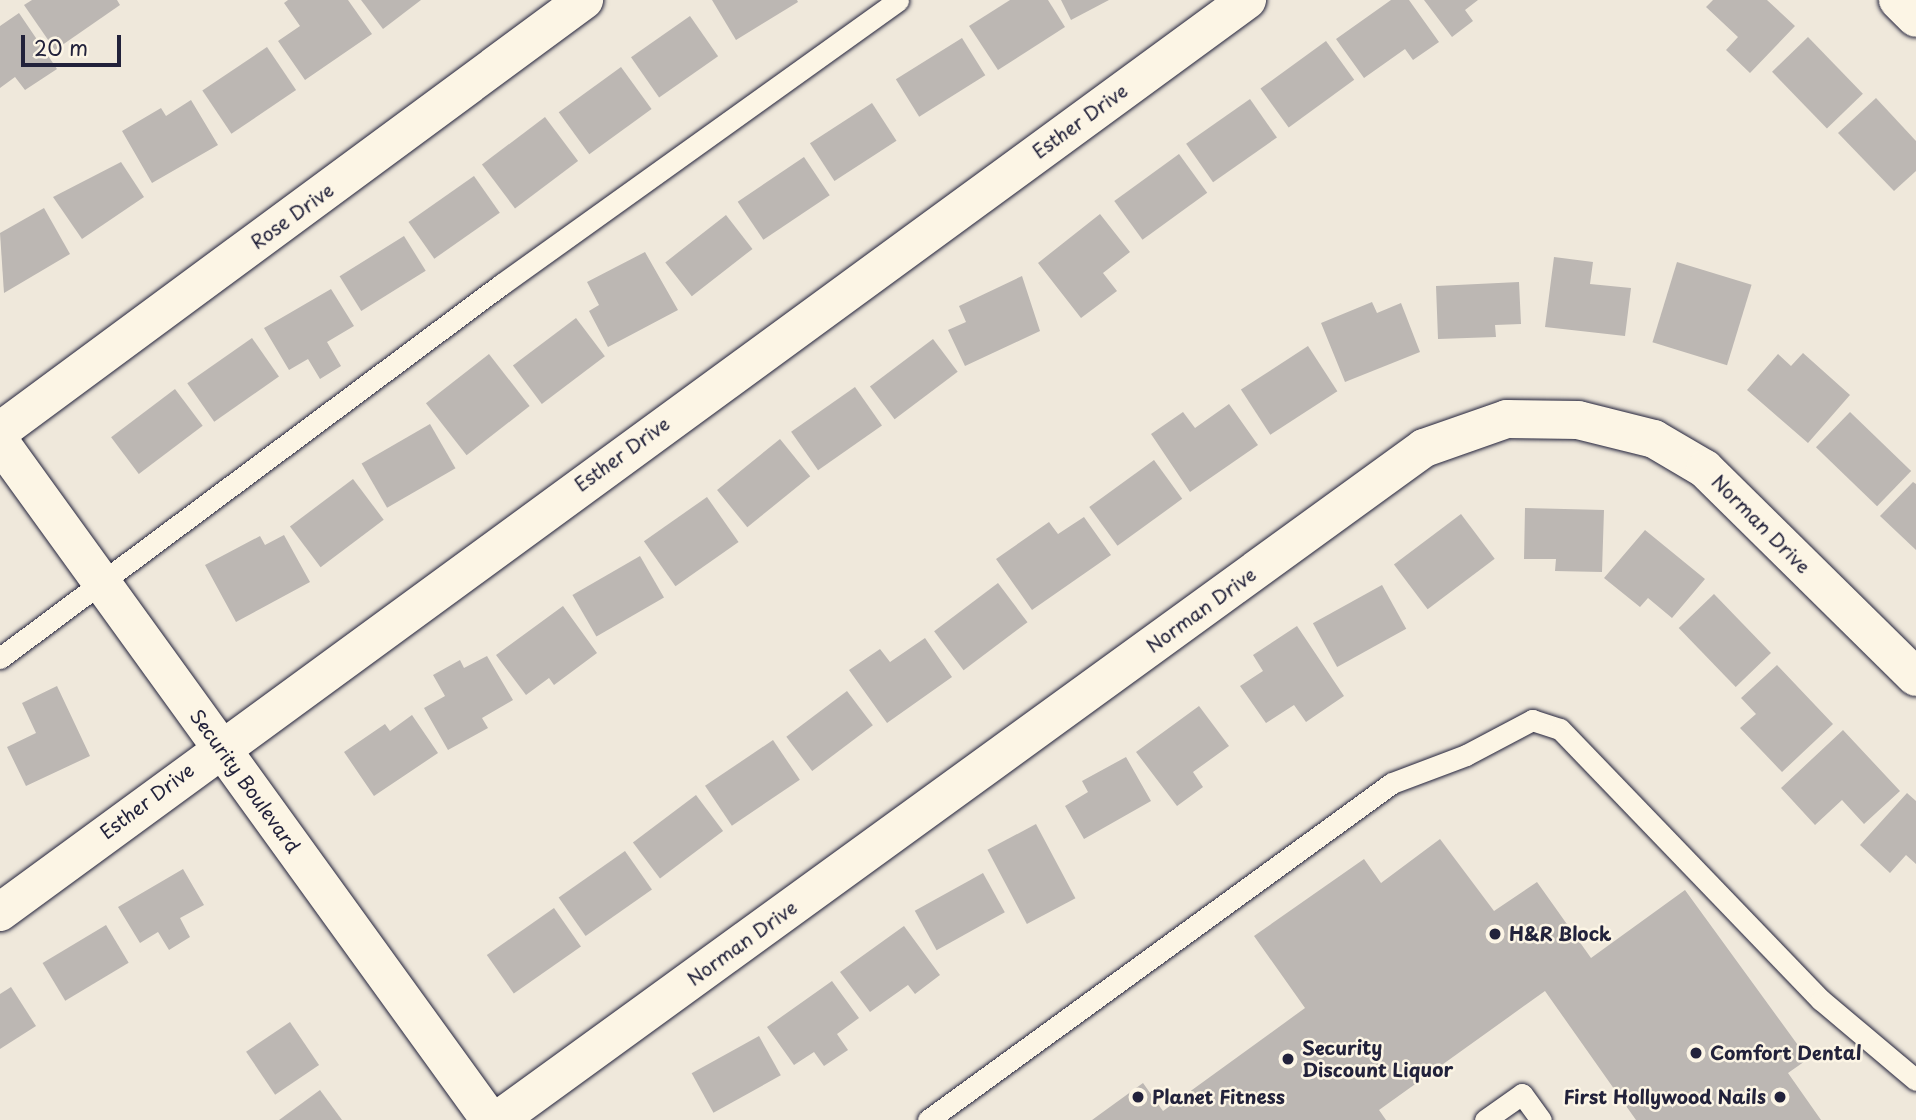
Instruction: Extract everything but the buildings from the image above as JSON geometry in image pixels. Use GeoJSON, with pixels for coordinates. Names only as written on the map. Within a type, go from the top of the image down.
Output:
{"type":"FeatureCollection","features":[{"type":"Feature","properties":{"kind":"street","name":"Rose Drive"},"geometry":{"type":"LineString","coordinates":[[0,431],[584,0]]}},
{"type":"Feature","properties":{"kind":"street","name":"Esther Drive"},"geometry":{"type":"LineString","coordinates":[[0,912],[220,746],[1247,0]]}},
{"type":"Feature","properties":{"kind":"street","name":"Norman Drive"},"geometry":{"type":"LineString","coordinates":[[498,1120],[1424,448],[1507,419],[1578,420],[1654,439],[1705,469],[1916,677]]}},
{"type":"Feature","properties":{"kind":"street","name":"Security Boulevard"},"geometry":{"type":"LineString","coordinates":[[0,442],[490,1120]]}},
{"type":"Feature","properties":{"kind":"lane"},"geometry":{"type":"LineString","coordinates":[[0,658],[104,586],[502,284],[898,0]]}},
{"type":"Feature","properties":{"kind":"lane"},"geometry":{"type":"LineString","coordinates":[[928,1120],[1392,783],[1466,755],[1532,720],[1560,729],[1821,1000],[1916,1080]]}},
{"type":"Feature","properties":{"kind":"lane"},"geometry":{"type":"LineString","coordinates":[[1485,1120],[1522,1094],[1541,1120]]}},
{"type":"Feature","properties":{"kind":"place","name":"H&R Block"},"geometry":{"type":"Point","coordinates":[1495,934]}},
{"type":"Feature","properties":{"kind":"place","name":"Comfort Dental"},"geometry":{"type":"Point","coordinates":[1696,1053]}},
{"type":"Feature","properties":{"kind":"place","name":"Security Discount Liquor"},"geometry":{"type":"Point","coordinates":[1288,1059]}},
{"type":"Feature","properties":{"kind":"place","name":"Planet Fitness"},"geometry":{"type":"Point","coordinates":[1138,1097]}},
{"type":"Feature","properties":{"kind":"place","name":"First Hollywood Nails"},"geometry":{"type":"Point","coordinates":[1780,1097]}}]}
